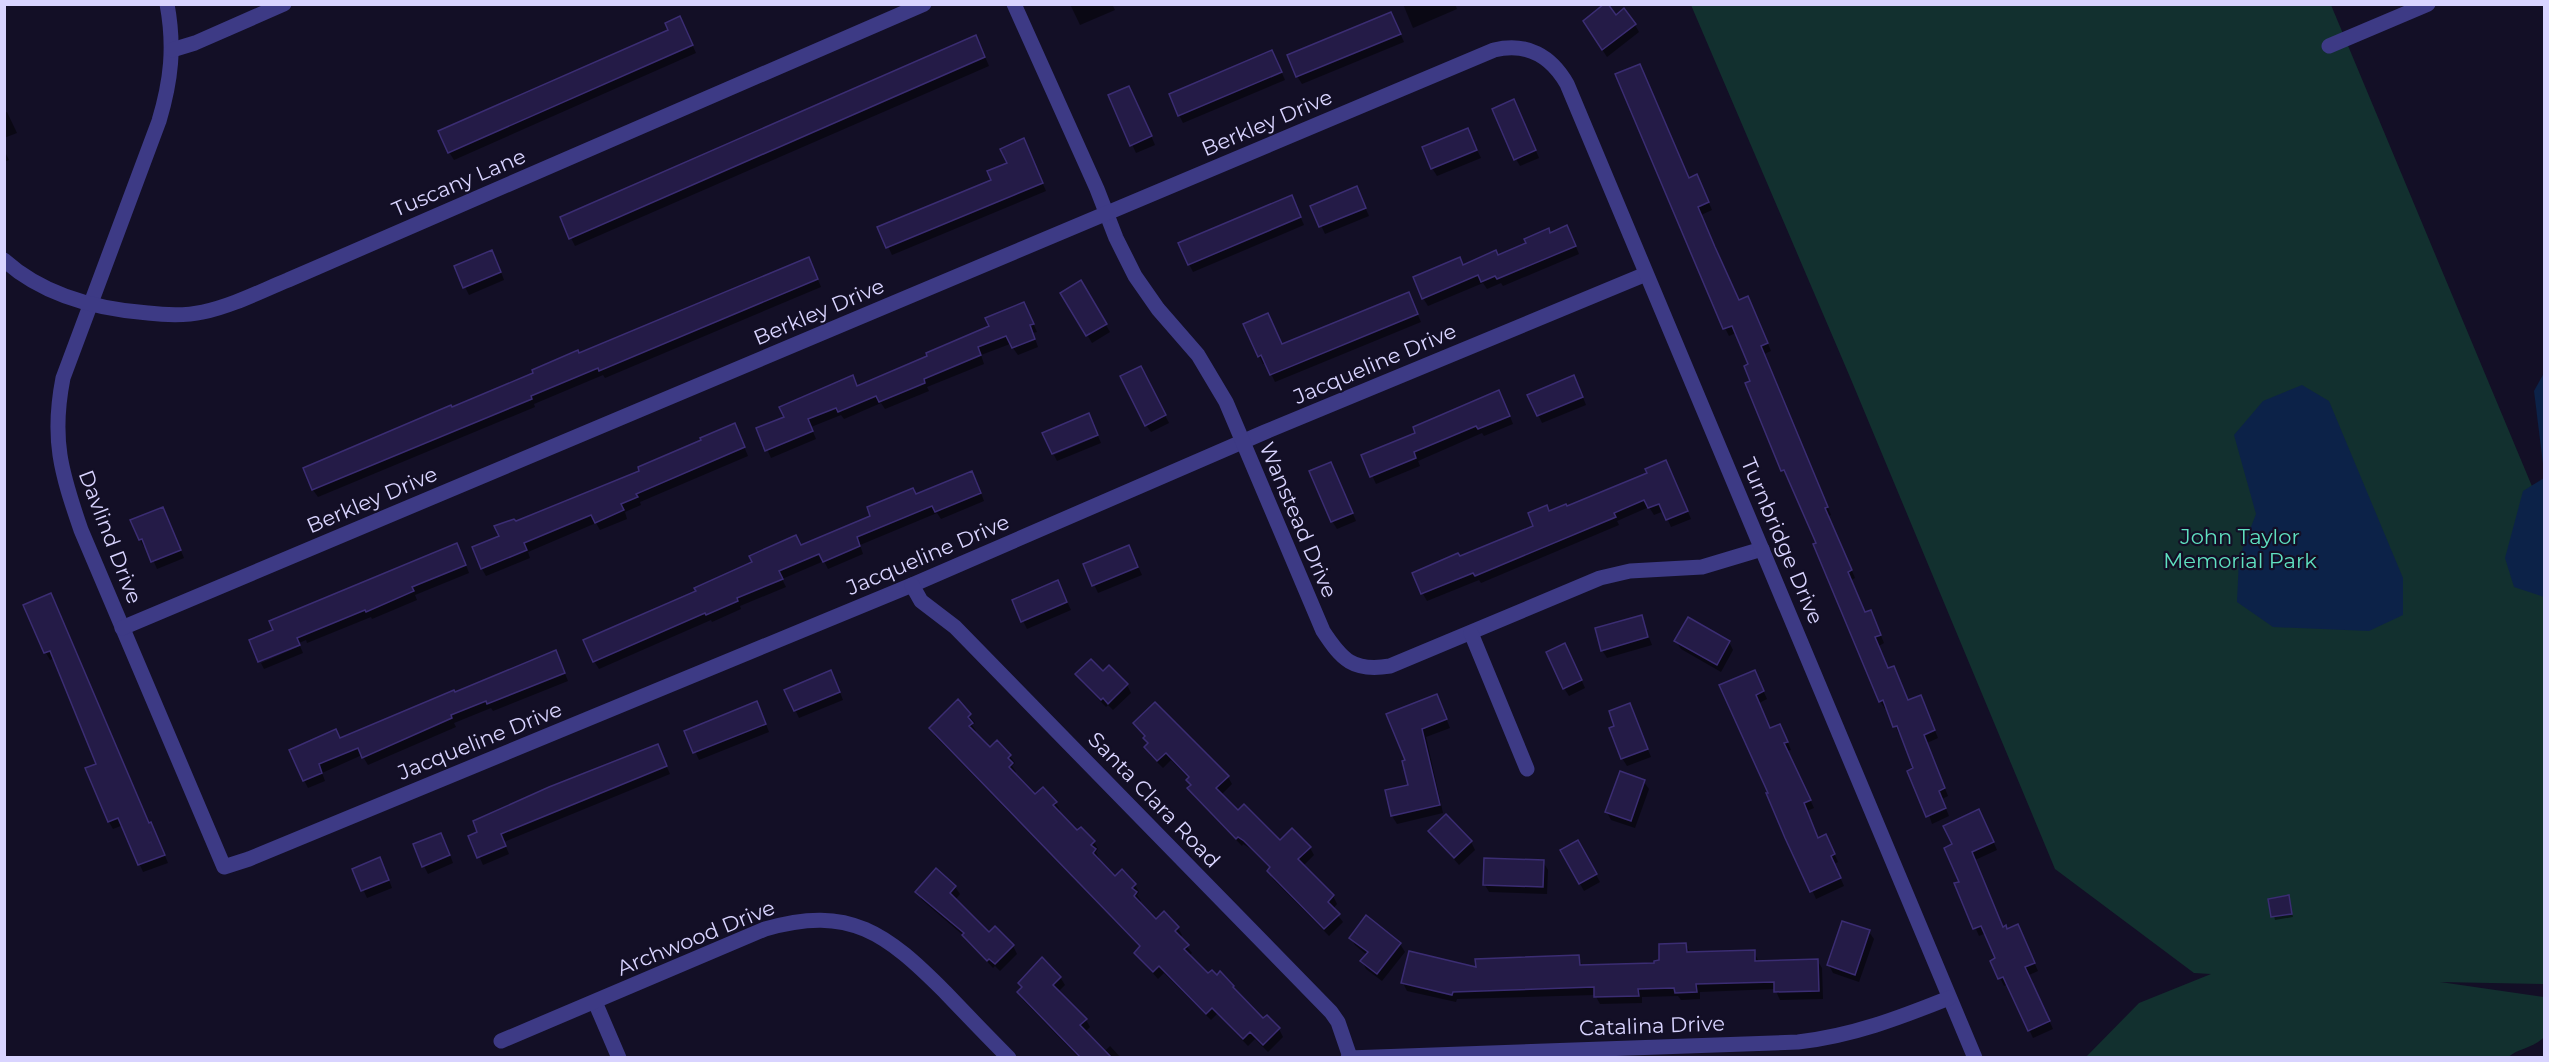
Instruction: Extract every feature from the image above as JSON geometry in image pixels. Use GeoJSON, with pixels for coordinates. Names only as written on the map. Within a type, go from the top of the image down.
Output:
{"type":"FeatureCollection","features":[{"type":"Feature","properties":{"kind":"street","name":"Davlind Drive"},"geometry":{"type":"LineString","coordinates":[[167,4],[172,50],[169,86],[159,121],[63,378],[57,408],[57,447],[66,489],[122,628],[224,867]]}},
{"type":"Feature","properties":{"kind":"street"},"geometry":{"type":"LineString","coordinates":[[172,50],[195,43],[284,4]]}},
{"type":"Feature","properties":{"kind":"street","name":"Tuscany Lane"},"geometry":{"type":"LineString","coordinates":[[4,260],[51,291],[89,304],[112,310],[167,315],[202,313],[236,301],[924,4]]}},
{"type":"Feature","properties":{"kind":"street","name":"Wanstead Drive"},"geometry":{"type":"LineString","coordinates":[[1014,4],[1116,238],[1135,276],[1158,309],[1203,362],[1226,402],[1323,631],[1346,661],[1375,668],[1390,666],[1616,573],[1702,567],[1762,549]]}},
{"type":"Feature","properties":{"kind":"street"},"geometry":{"type":"LineString","coordinates":[[2329,46],[2428,4]]}},
{"type":"Feature","properties":{"kind":"street","name":"Berkley Drive"},"geometry":{"type":"LineString","coordinates":[[122,628],[1494,50],[1516,47],[1536,52]]}},
{"type":"Feature","properties":{"kind":"street","name":"Turnbridge Drive"},"geometry":{"type":"LineString","coordinates":[[1536,52],[1552,64],[1566,84],[1975,1058]]}},
{"type":"Feature","properties":{"kind":"street","name":"Jacqueline Drive"},"geometry":{"type":"LineString","coordinates":[[224,867],[260,855],[912,585],[1243,442],[1646,274]]}},
{"type":"Feature","properties":{"kind":"street","name":"Santa Clara Road"},"geometry":{"type":"LineString","coordinates":[[912,585],[921,601],[955,627],[1331,1012],[1338,1022],[1349,1057]]}},
{"type":"Feature","properties":{"kind":"street"},"geometry":{"type":"LineString","coordinates":[[1471,633],[1527,769]]}},
{"type":"Feature","properties":{"kind":"street","name":"Archwood Drive"},"geometry":{"type":"LineString","coordinates":[[501,1041],[765,929],[796,921],[836,921],[866,928],[909,956],[1009,1058]]}},
{"type":"Feature","properties":{"kind":"street","name":"Catalina Drive"},"geometry":{"type":"LineString","coordinates":[[1349,1057],[1798,1042],[1858,1032],[1950,998]]}},
{"type":"Feature","properties":{"kind":"street"},"geometry":{"type":"LineString","coordinates":[[594,1002],[619,1058]]}},
{"type":"Feature","properties":{"kind":"green space","name":"John Taylor Memorial Park"},"geometry":{"type":"Polygon","coordinates":[[[1691,5],[2331,5],[2544,515],[2544,984],[2440,982],[2544,997],[2544,1037],[2540,1041],[2507,1058],[2086,1057],[2139,1003],[2211,974],[2194,973],[2055,869],[1850,377],[1691,5]]]}},
{"type":"Feature","properties":{"kind":"water"},"geometry":{"type":"Polygon","coordinates":[[[2544,373],[2544,472],[2534,391],[2544,373]]]}},
{"type":"Feature","properties":{"kind":"water"},"geometry":{"type":"Polygon","coordinates":[[[2302,385],[2329,401],[2403,578],[2403,615],[2369,631],[2273,627],[2237,602],[2239,558],[2256,514],[2234,435],[2263,401],[2302,385]]]}},
{"type":"Feature","properties":{"kind":"water"},"geometry":{"type":"Polygon","coordinates":[[[2544,478],[2544,597],[2514,587],[2505,558],[2523,491],[2544,478]]]}},
{"type":"Feature","properties":{"kind":"building"},"geometry":{"type":"Polygon","coordinates":[[[1604,4],[1608,4],[1616,15],[1624,8],[1636,24],[1602,50],[1583,21],[1604,4]]]}},
{"type":"Feature","properties":{"kind":"building"},"geometry":{"type":"Polygon","coordinates":[[[1391,12],[1401,34],[1296,77],[1287,55],[1391,12]]]}},
{"type":"Feature","properties":{"kind":"building"},"geometry":{"type":"Polygon","coordinates":[[[680,16],[693,45],[448,153],[438,131],[668,30],[665,23],[680,16]]]}},
{"type":"Feature","properties":{"kind":"building"},"geometry":{"type":"Polygon","coordinates":[[[976,35],[985,57],[569,239],[560,217],[976,35]]]}},
{"type":"Feature","properties":{"kind":"building"},"geometry":{"type":"Polygon","coordinates":[[[1272,50],[1282,72],[1178,116],[1169,94],[1272,50]]]}},
{"type":"Feature","properties":{"kind":"building"},"geometry":{"type":"Polygon","coordinates":[[[1640,64],[1689,178],[1697,174],[1709,202],[1698,207],[1739,300],[1748,296],[1768,343],[1761,346],[1828,507],[1825,508],[1852,570],[1848,572],[1865,612],[1871,610],[1881,635],[1875,637],[1888,668],[1894,666],[1908,700],[1921,695],[1935,730],[1924,735],[1945,788],[1939,791],[1946,808],[1926,817],[1907,771],[1913,768],[1897,726],[1893,727],[1883,700],[1879,702],[1813,544],[1816,543],[1784,470],[1781,471],[1745,383],[1750,381],[1744,366],[1748,364],[1732,326],[1723,329],[1615,74],[1640,64]]]}},
{"type":"Feature","properties":{"kind":"building"},"geometry":{"type":"Polygon","coordinates":[[[1129,86],[1152,136],[1130,146],[1108,95],[1129,86]]]}},
{"type":"Feature","properties":{"kind":"building"},"geometry":{"type":"Polygon","coordinates":[[[1514,99],[1536,150],[1514,160],[1492,109],[1514,99]]]}},
{"type":"Feature","properties":{"kind":"building"},"geometry":{"type":"Polygon","coordinates":[[[1468,128],[1477,150],[1431,169],[1422,147],[1468,128]]]}},
{"type":"Feature","properties":{"kind":"building"},"geometry":{"type":"Polygon","coordinates":[[[1024,138],[1043,183],[886,248],[877,227],[991,180],[987,171],[1007,163],[1000,149],[1024,138]]]}},
{"type":"Feature","properties":{"kind":"building"},"geometry":{"type":"Polygon","coordinates":[[[1357,186],[1366,208],[1319,227],[1310,206],[1357,186]]]}},
{"type":"Feature","properties":{"kind":"building"},"geometry":{"type":"Polygon","coordinates":[[[1292,195],[1301,217],[1188,265],[1178,243],[1292,195]]]}},
{"type":"Feature","properties":{"kind":"building"},"geometry":{"type":"Polygon","coordinates":[[[1567,225],[1576,246],[1497,279],[1495,276],[1481,282],[1478,275],[1422,299],[1413,277],[1460,257],[1463,265],[1496,250],[1498,255],[1526,243],[1524,239],[1549,228],[1550,233],[1567,225]]]}},
{"type":"Feature","properties":{"kind":"building"},"geometry":{"type":"Polygon","coordinates":[[[492,250],[501,272],[463,288],[454,266],[492,250]]]}},
{"type":"Feature","properties":{"kind":"building"},"geometry":{"type":"Polygon","coordinates":[[[809,257],[818,279],[599,371],[598,368],[531,396],[532,399],[312,490],[303,468],[533,373],[532,370],[578,350],[579,353],[809,257]]]}},
{"type":"Feature","properties":{"kind":"building"},"geometry":{"type":"Polygon","coordinates":[[[1081,280],[1107,324],[1086,336],[1060,293],[1081,280]]]}},
{"type":"Feature","properties":{"kind":"building"},"geometry":{"type":"Polygon","coordinates":[[[1409,292],[1418,314],[1270,375],[1261,355],[1258,357],[1243,324],[1268,313],[1282,344],[1409,292]]]}},
{"type":"Feature","properties":{"kind":"building"},"geometry":{"type":"Polygon","coordinates":[[[1024,302],[1034,324],[1030,325],[1035,339],[1012,348],[1006,336],[978,347],[981,355],[924,379],[925,383],[879,402],[876,396],[838,412],[836,408],[808,419],[813,431],[765,451],[756,428],[784,417],[779,407],[853,375],[857,386],[927,356],[926,353],[989,326],[985,318],[1024,302]]]}},
{"type":"Feature","properties":{"kind":"building"},"geometry":{"type":"Polygon","coordinates":[[[1141,366],[1166,415],[1145,426],[1120,376],[1141,366]]]}},
{"type":"Feature","properties":{"kind":"building"},"geometry":{"type":"Polygon","coordinates":[[[1574,375],[1583,397],[1537,416],[1527,395],[1574,375]]]}},
{"type":"Feature","properties":{"kind":"building"},"geometry":{"type":"Polygon","coordinates":[[[1499,390],[1510,416],[1478,429],[1476,426],[1414,452],[1416,458],[1370,477],[1361,455],[1415,433],[1413,427],[1499,390]]]}},
{"type":"Feature","properties":{"kind":"building"},"geometry":{"type":"Polygon","coordinates":[[[1089,413],[1098,435],[1052,454],[1042,433],[1089,413]]]}},
{"type":"Feature","properties":{"kind":"building"},"geometry":{"type":"Polygon","coordinates":[[[735,423],[745,447],[636,494],[638,497],[621,504],[624,510],[595,523],[591,515],[524,543],[527,550],[481,569],[472,547],[499,536],[494,526],[514,519],[516,521],[639,471],[638,467],[735,423]]]}},
{"type":"Feature","properties":{"kind":"building"},"geometry":{"type":"Polygon","coordinates":[[[1666,460],[1688,511],[1666,520],[1659,504],[1648,508],[1644,500],[1614,513],[1616,517],[1475,576],[1473,573],[1421,594],[1412,573],[1458,553],[1460,556],[1533,526],[1528,513],[1547,505],[1549,511],[1566,504],[1567,506],[1647,473],[1645,469],[1666,460]]]}},
{"type":"Feature","properties":{"kind":"building"},"geometry":{"type":"Polygon","coordinates":[[[1331,462],[1353,513],[1331,522],[1309,471],[1331,462]]]}},
{"type":"Feature","properties":{"kind":"building"},"geometry":{"type":"Polygon","coordinates":[[[972,471],[981,493],[935,512],[932,506],[857,537],[860,546],[823,562],[819,554],[779,571],[783,579],[737,598],[738,601],[706,615],[705,613],[593,662],[583,640],[696,591],[694,588],[752,562],[749,556],[796,535],[801,545],[870,516],[867,507],[913,488],[916,494],[972,471]]]}},
{"type":"Feature","properties":{"kind":"building"},"geometry":{"type":"Polygon","coordinates":[[[163,507],[181,550],[151,562],[142,539],[139,540],[130,520],[163,507]]]}},
{"type":"Feature","properties":{"kind":"building"},"geometry":{"type":"Polygon","coordinates":[[[457,543],[466,565],[412,587],[414,591],[366,612],[365,610],[297,638],[300,645],[258,662],[249,640],[273,630],[269,621],[457,543]]]}},
{"type":"Feature","properties":{"kind":"building"},"geometry":{"type":"Polygon","coordinates":[[[1129,545],[1138,567],[1092,586],[1083,564],[1129,545]]]}},
{"type":"Feature","properties":{"kind":"building"},"geometry":{"type":"Polygon","coordinates":[[[1058,580],[1067,602],[1021,622],[1012,600],[1058,580]]]}},
{"type":"Feature","properties":{"kind":"building"},"geometry":{"type":"Polygon","coordinates":[[[51,593],[149,823],[151,822],[165,855],[138,865],[118,818],[108,822],[85,768],[96,764],[50,651],[44,653],[23,605],[51,593]]]}},
{"type":"Feature","properties":{"kind":"building"},"geometry":{"type":"Polygon","coordinates":[[[1642,615],[1648,637],[1601,651],[1595,628],[1642,615]]]}},
{"type":"Feature","properties":{"kind":"building"},"geometry":{"type":"Polygon","coordinates":[[[1688,617],[1730,641],[1717,665],[1674,641],[1688,617]]]}},
{"type":"Feature","properties":{"kind":"building"},"geometry":{"type":"Polygon","coordinates":[[[1565,643],[1582,680],[1563,689],[1546,652],[1565,643]]]}},
{"type":"Feature","properties":{"kind":"building"},"geometry":{"type":"Polygon","coordinates":[[[556,650],[565,673],[487,704],[486,701],[451,715],[452,718],[362,758],[358,748],[319,764],[322,773],[303,781],[289,750],[336,729],[340,738],[556,650]]]}},
{"type":"Feature","properties":{"kind":"building"},"geometry":{"type":"Polygon","coordinates":[[[1091,659],[1103,671],[1109,665],[1128,684],[1108,704],[1075,674],[1091,659]]]}},
{"type":"Feature","properties":{"kind":"building"},"geometry":{"type":"Polygon","coordinates":[[[831,670],[840,692],[794,711],[784,690],[831,670]]]}},
{"type":"Feature","properties":{"kind":"building"},"geometry":{"type":"Polygon","coordinates":[[[1755,670],[1764,691],[1756,695],[1770,728],[1780,724],[1788,742],[1784,743],[1811,800],[1804,803],[1818,838],[1826,834],[1835,854],[1831,856],[1841,878],[1810,892],[1719,685],[1755,670]]]}},
{"type":"Feature","properties":{"kind":"building"},"geometry":{"type":"Polygon","coordinates":[[[1437,694],[1447,719],[1422,729],[1440,805],[1391,816],[1385,790],[1408,785],[1402,761],[1405,760],[1386,714],[1437,694]]]}},
{"type":"Feature","properties":{"kind":"building"},"geometry":{"type":"Polygon","coordinates":[[[958,699],[971,714],[968,717],[973,723],[969,726],[990,747],[997,740],[1011,755],[1008,758],[1013,763],[1009,767],[1035,794],[1043,787],[1057,802],[1053,805],[1077,830],[1081,827],[1095,841],[1091,845],[1096,849],[1093,853],[1115,876],[1122,869],[1136,884],[1132,888],[1137,892],[1134,896],[1156,919],[1164,911],[1179,927],[1175,931],[1189,945],[1184,949],[1208,973],[1212,970],[1217,975],[1220,971],[1263,1018],[1267,1015],[1280,1028],[1263,1045],[1250,1032],[1243,1039],[1212,1008],[1206,1014],[1159,966],[1153,972],[1134,953],[1140,946],[929,728],[958,699]]]}},
{"type":"Feature","properties":{"kind":"building"},"geometry":{"type":"Polygon","coordinates":[[[757,701],[766,724],[693,753],[684,731],[757,701]]]}},
{"type":"Feature","properties":{"kind":"building"},"geometry":{"type":"Polygon","coordinates":[[[1155,702],[1229,776],[1216,788],[1238,810],[1244,804],[1280,840],[1292,828],[1311,847],[1298,859],[1334,895],[1328,902],[1340,914],[1324,929],[1267,871],[1270,867],[1244,841],[1238,837],[1236,839],[1187,788],[1191,785],[1186,780],[1189,777],[1166,753],[1157,761],[1144,747],[1148,743],[1143,738],[1145,736],[1133,723],[1155,702]]]}},
{"type":"Feature","properties":{"kind":"building"},"geometry":{"type":"Polygon","coordinates":[[[1630,703],[1648,749],[1621,759],[1609,728],[1614,726],[1609,711],[1630,703]]]}},
{"type":"Feature","properties":{"kind":"building"},"geometry":{"type":"Polygon","coordinates":[[[658,744],[667,766],[501,834],[506,846],[477,858],[468,836],[477,832],[473,821],[549,787],[658,744]]]}},
{"type":"Feature","properties":{"kind":"building"},"geometry":{"type":"Polygon","coordinates":[[[1620,771],[1645,780],[1631,821],[1605,812],[1620,771]]]}},
{"type":"Feature","properties":{"kind":"building"},"geometry":{"type":"Polygon","coordinates":[[[1979,809],[1994,842],[1972,852],[2003,927],[2006,925],[2007,929],[2018,924],[2035,963],[2025,967],[2050,1021],[2028,1031],[2003,977],[1998,979],[1990,961],[1995,958],[1981,926],[1973,929],[1954,883],[1959,882],[1944,848],[1952,844],[1943,826],[1979,809]]]}},
{"type":"Feature","properties":{"kind":"building"},"geometry":{"type":"Polygon","coordinates":[[[1446,814],[1472,841],[1454,858],[1428,831],[1446,814]]]}},
{"type":"Feature","properties":{"kind":"building"},"geometry":{"type":"Polygon","coordinates":[[[441,833],[450,855],[422,867],[413,844],[441,833]]]}},
{"type":"Feature","properties":{"kind":"building"},"geometry":{"type":"Polygon","coordinates":[[[1578,840],[1597,874],[1579,884],[1560,850],[1578,840]]]}},
{"type":"Feature","properties":{"kind":"building"},"geometry":{"type":"Polygon","coordinates":[[[380,857],[389,880],[361,891],[352,869],[380,857]]]}},
{"type":"Feature","properties":{"kind":"building"},"geometry":{"type":"Polygon","coordinates":[[[1484,858],[1544,860],[1543,887],[1483,885],[1484,858]]]}},
{"type":"Feature","properties":{"kind":"building"},"geometry":{"type":"Polygon","coordinates":[[[936,868],[956,886],[950,893],[989,932],[995,926],[1014,945],[995,964],[989,959],[987,961],[962,935],[964,933],[915,892],[936,868]]]}},
{"type":"Feature","properties":{"kind":"building"},"geometry":{"type":"Polygon","coordinates":[[[2289,895],[2292,914],[2271,917],[2268,899],[2289,895]]]}},
{"type":"Feature","properties":{"kind":"building"},"geometry":{"type":"Polygon","coordinates":[[[1366,915],[1401,943],[1377,974],[1360,961],[1368,952],[1349,938],[1366,915]]]}},
{"type":"Feature","properties":{"kind":"building"},"geometry":{"type":"Polygon","coordinates":[[[1842,921],[1870,930],[1855,975],[1827,965],[1842,921]]]}},
{"type":"Feature","properties":{"kind":"building"},"geometry":{"type":"Polygon","coordinates":[[[1686,943],[1687,952],[1755,950],[1755,961],[1818,959],[1819,991],[1774,992],[1774,982],[1696,984],[1697,992],[1675,993],[1674,988],[1638,989],[1639,996],[1594,997],[1594,987],[1453,992],[1452,995],[1401,983],[1409,951],[1476,967],[1475,959],[1579,955],[1580,965],[1654,963],[1659,960],[1659,944],[1686,943]]]}},
{"type":"Feature","properties":{"kind":"building"},"geometry":{"type":"Polygon","coordinates":[[[1042,957],[1061,977],[1053,985],[1087,1019],[1080,1025],[1112,1058],[1081,1058],[1017,992],[1022,987],[1018,983],[1042,957]]]}}]}
